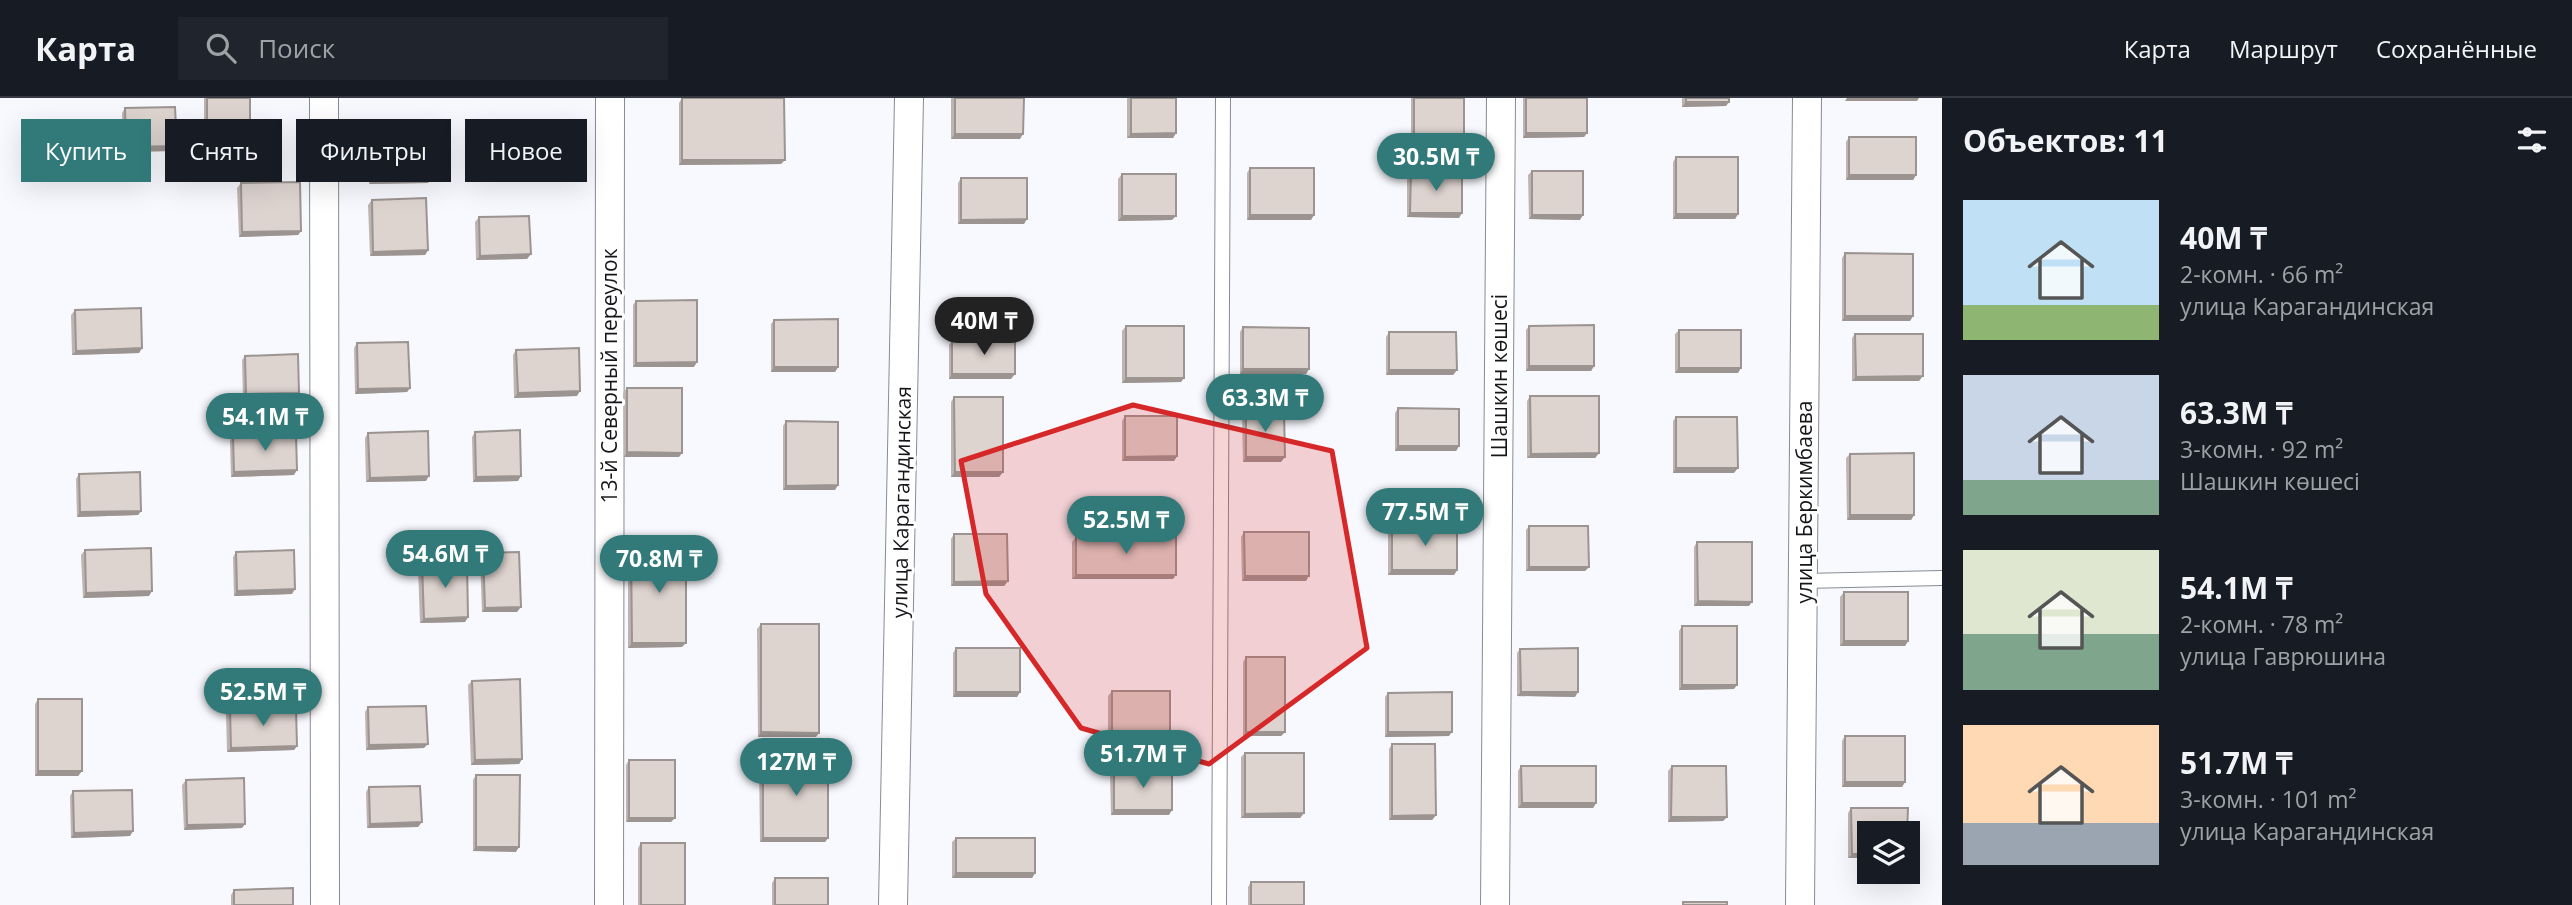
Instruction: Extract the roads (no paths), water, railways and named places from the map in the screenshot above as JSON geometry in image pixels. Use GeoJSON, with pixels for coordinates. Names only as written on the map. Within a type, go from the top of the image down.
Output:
{"type":"FeatureCollection","features":[{"type":"Feature","properties":{"kind":"street"},"geometry":{"type":"LineString","coordinates":[[324,98],[325,905]]}},
{"type":"Feature","properties":{"kind":"street","name":"13-й Северный переулок"},"geometry":{"type":"LineString","coordinates":[[609,905],[610,98]]}},
{"type":"Feature","properties":{"kind":"street","name":"улица Карагандинская"},"geometry":{"type":"LineString","coordinates":[[893,905],[909,98]]}},
{"type":"Feature","properties":{"kind":"street","name":"Шашкин көшесі"},"geometry":{"type":"LineString","coordinates":[[1495,905],[1501,98]]}},
{"type":"Feature","properties":{"kind":"street","name":"улица Беркимбаева"},"geometry":{"type":"LineString","coordinates":[[1800,905],[1807,98]]}},
{"type":"Feature","properties":{"kind":"lane"},"geometry":{"type":"LineString","coordinates":[[1219,905],[1223,98]]}},
{"type":"Feature","properties":{"kind":"lane"},"geometry":{"type":"LineString","coordinates":[[1803,581],[1942,578]]}}]}
